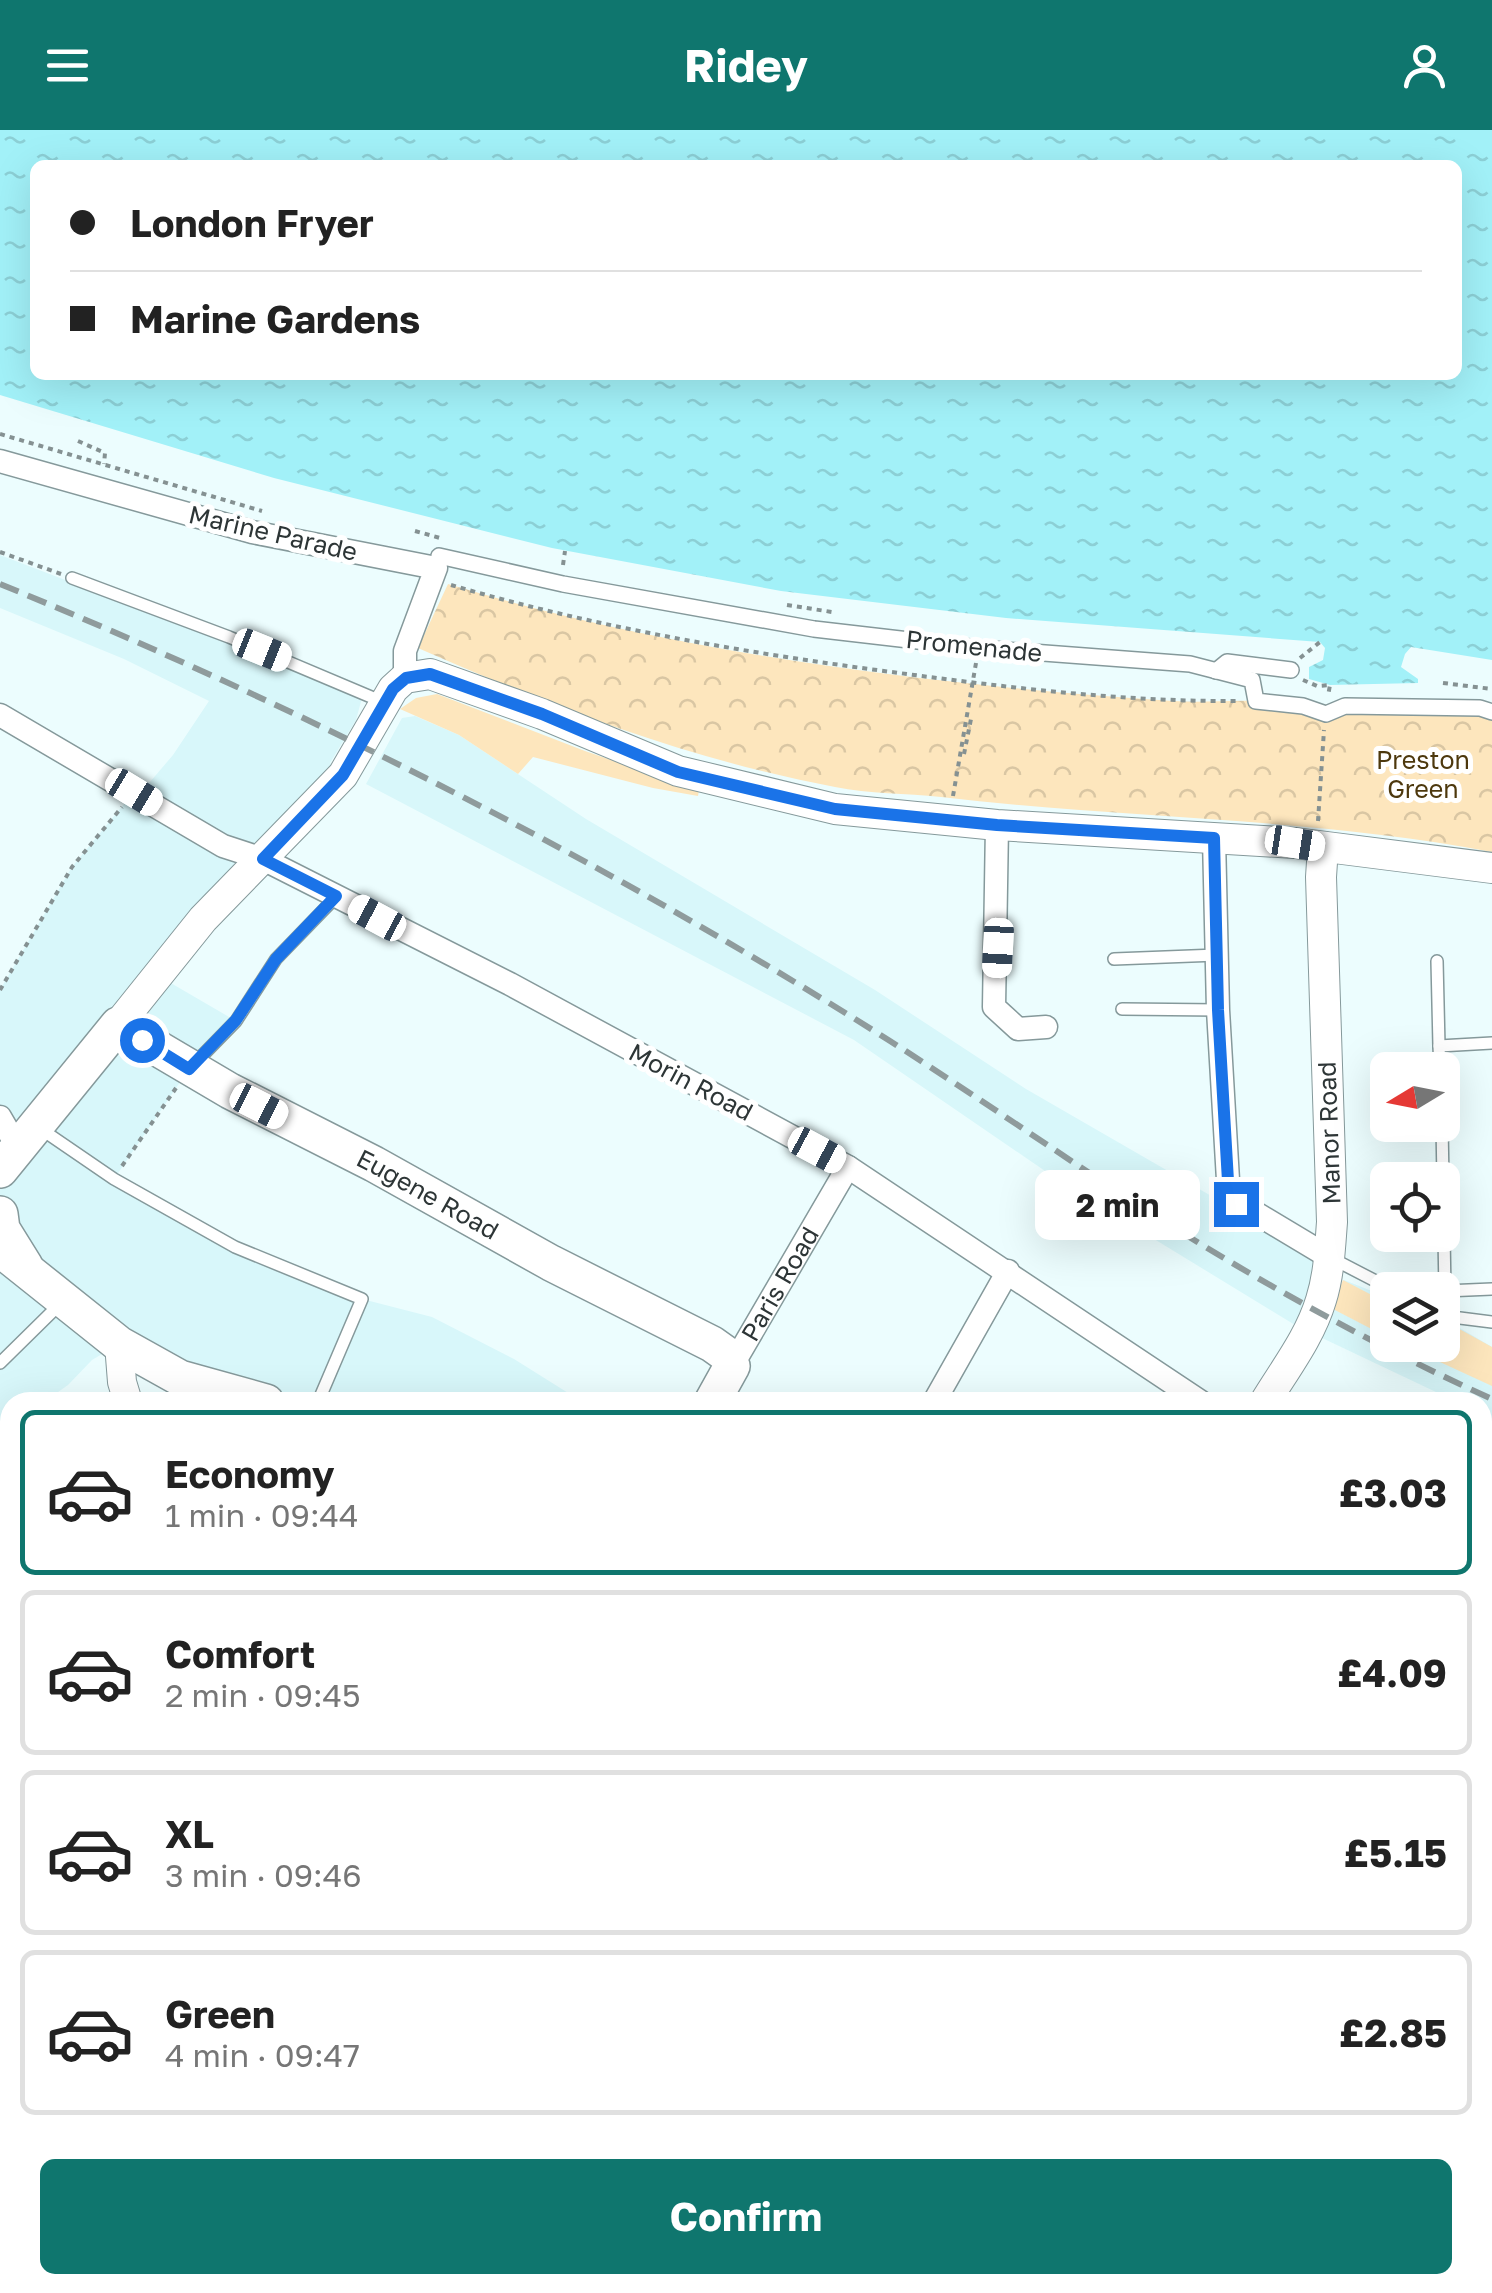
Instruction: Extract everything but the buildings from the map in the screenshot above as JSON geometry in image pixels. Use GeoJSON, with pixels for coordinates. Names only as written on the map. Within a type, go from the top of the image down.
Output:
{"type":"FeatureCollection","features":[{"type":"Feature","properties":{"kind":"main road"},"geometry":{"type":"LineString","coordinates":[[18,1148],[204,919],[343,775],[383,702],[406,678],[430,674],[542,714],[678,772],[835,809],[953,822],[1214,838],[1310,834],[1492,868]]}},
{"type":"Feature","properties":{"kind":"main road","name":"Manor Road"},"geometry":{"type":"LineString","coordinates":[[1270,1392],[1309,1332],[1322,1298],[1332,1222],[1310,834]]}},
{"type":"Feature","properties":{"kind":"main road","name":"Eugene Road"},"geometry":{"type":"LineString","coordinates":[[118,1025],[189,1069],[374,1164],[551,1263],[712,1344],[726,1354],[732,1366]]}},
{"type":"Feature","properties":{"kind":"main road"},"geometry":{"type":"LineString","coordinates":[[0,1214],[2,1229],[32,1275]]}},
{"type":"Feature","properties":{"kind":"main road"},"geometry":{"type":"LineString","coordinates":[[0,1249],[119,1344],[180,1378],[230,1392]]}},
{"type":"Feature","properties":{"kind":"main road","name":"Paris Road"},"geometry":{"type":"LineString","coordinates":[[718,1392],[732,1366]]}},
{"type":"Feature","properties":{"kind":"street","name":"Marine Parade"},"geometry":{"type":"LineString","coordinates":[[0,461],[252,532],[436,568],[404,651],[406,678]]}},
{"type":"Feature","properties":{"kind":"street","name":"Promenade"},"geometry":{"type":"LineString","coordinates":[[439,556],[562,584],[814,629],[978,648],[1190,664],[1252,680],[1256,701]]}},
{"type":"Feature","properties":{"kind":"street"},"geometry":{"type":"LineString","coordinates":[[1216,670],[1227,662],[1296,664]]}},
{"type":"Feature","properties":{"kind":"street"},"geometry":{"type":"LineString","coordinates":[[1256,701],[1303,706],[1326,714],[1345,706],[1480,708],[1492,712]]}},
{"type":"Feature","properties":{"kind":"street","name":"Morin Road"},"geometry":{"type":"LineString","coordinates":[[0,715],[223,846],[263,859],[510,984],[848,1166],[1186,1392]]}},
{"type":"Feature","properties":{"kind":"street"},"geometry":{"type":"LineString","coordinates":[[997,825],[994,1006],[1018,1029],[1046,1027]]}},
{"type":"Feature","properties":{"kind":"street"},"geometry":{"type":"LineString","coordinates":[[1214,838],[1218,1010],[1229,1198],[1329,1257]]}},
{"type":"Feature","properties":{"kind":"street"},"geometry":{"type":"LineString","coordinates":[[0,1117],[18,1148]]}},
{"type":"Feature","properties":{"kind":"street","name":"Paris Road"},"geometry":{"type":"LineString","coordinates":[[732,1366],[848,1166]]}},
{"type":"Feature","properties":{"kind":"street"},"geometry":{"type":"LineString","coordinates":[[940,1392],[1008,1271]]}},
{"type":"Feature","properties":{"kind":"street"},"geometry":{"type":"LineString","coordinates":[[119,1344],[125,1392]]}},
{"type":"Feature","properties":{"kind":"street"},"geometry":{"type":"LineString","coordinates":[[143,1392],[149,1380],[171,1372]]}},
{"type":"Feature","properties":{"kind":"lane"},"geometry":{"type":"LineString","coordinates":[[72,578],[229,636],[383,702]]}},
{"type":"Feature","properties":{"kind":"lane"},"geometry":{"type":"LineString","coordinates":[[189,1069],[236,1020],[276,959],[336,896]]}},
{"type":"Feature","properties":{"kind":"lane"},"geometry":{"type":"LineString","coordinates":[[1114,959],[1216,955]]}},
{"type":"Feature","properties":{"kind":"lane"},"geometry":{"type":"LineString","coordinates":[[1437,961],[1439,1052]]}},
{"type":"Feature","properties":{"kind":"lane"},"geometry":{"type":"LineString","coordinates":[[1122,1010],[1218,1010]]}},
{"type":"Feature","properties":{"kind":"lane"},"geometry":{"type":"LineString","coordinates":[[1439,1046],[1492,1042]]}},
{"type":"Feature","properties":{"kind":"lane"},"geometry":{"type":"LineString","coordinates":[[1442,1142],[1445,1272]]}},
{"type":"Feature","properties":{"kind":"lane"},"geometry":{"type":"LineString","coordinates":[[18,1148],[114,1178],[235,1248],[362,1300],[322,1392]]}},
{"type":"Feature","properties":{"kind":"lane"},"geometry":{"type":"LineString","coordinates":[[1329,1257],[1370,1278]]}},
{"type":"Feature","properties":{"kind":"lane"},"geometry":{"type":"LineString","coordinates":[[1460,1290],[1492,1289]]}},
{"type":"Feature","properties":{"kind":"lane"},"geometry":{"type":"LineString","coordinates":[[0,1363],[64,1301]]}},
{"type":"Feature","properties":{"kind":"lane"},"geometry":{"type":"LineString","coordinates":[[1460,1317],[1492,1322]]}},
{"type":"Feature","properties":{"kind":"path"},"geometry":{"type":"LineString","coordinates":[[0,434],[272,514]]}},
{"type":"Feature","properties":{"kind":"path"},"geometry":{"type":"LineString","coordinates":[[78,441],[105,453],[104,465]]}},
{"type":"Feature","properties":{"kind":"path"},"geometry":{"type":"LineString","coordinates":[[563,564],[565,551]]}},
{"type":"Feature","properties":{"kind":"path"},"geometry":{"type":"LineString","coordinates":[[0,552],[72,578]]}},
{"type":"Feature","properties":{"kind":"path"},"geometry":{"type":"LineString","coordinates":[[448,584],[535,610],[612,627],[787,658],[974,683],[1177,702],[1256,701]]}},
{"type":"Feature","properties":{"kind":"path"},"geometry":{"type":"LineString","coordinates":[[781,604],[840,614]]}},
{"type":"Feature","properties":{"kind":"path"},"geometry":{"type":"LineString","coordinates":[[1320,642],[1296,664],[1304,683],[1330,685]]}},
{"type":"Feature","properties":{"kind":"path"},"geometry":{"type":"LineString","coordinates":[[953,822],[952,796],[978,648]]}},
{"type":"Feature","properties":{"kind":"path"},"geometry":{"type":"LineString","coordinates":[[1442,683],[1492,689]]}},
{"type":"Feature","properties":{"kind":"path"},"geometry":{"type":"LineString","coordinates":[[1310,834],[1326,714]]}},
{"type":"Feature","properties":{"kind":"path"},"geometry":{"type":"LineString","coordinates":[[964,754],[971,719],[967,718]]}},
{"type":"Feature","properties":{"kind":"path"},"geometry":{"type":"LineString","coordinates":[[0,990],[72,867],[134,792]]}},
{"type":"Feature","properties":{"kind":"path"},"geometry":{"type":"LineString","coordinates":[[114,1178],[189,1069]]}},
{"type":"Feature","properties":{"kind":"shaded area"},"geometry":{"type":"Polygon","coordinates":[[[0,555],[363,694],[356,720],[330,763],[343,775],[157,975],[236,1021],[189,1069],[114,1179],[235,1247],[362,1299],[432,1317],[514,1359],[567,1392],[241,1392],[119,1344],[92,1360],[58,1392],[0,1392],[0,990],[72,867],[134,792],[150,782],[173,755],[209,701],[124,659],[0,608],[0,555]]]}},
{"type":"Feature","properties":{"kind":"shaded area"},"geometry":{"type":"Polygon","coordinates":[[[415,716],[459,735],[586,819],[875,990],[1026,1089],[1317,1257],[1312,1284],[1295,1325],[1064,1184],[854,1040],[366,784],[402,718],[415,716]]]}},
{"type":"Feature","properties":{"kind":"shaded area"},"geometry":{"type":"Polygon","coordinates":[[[1344,1280],[1370,1290],[1370,1361],[1320,1337],[1344,1280]]]}},
{"type":"Feature","properties":{"kind":"shaded area"},"geometry":{"type":"Polygon","coordinates":[[[1460,1328],[1492,1347],[1492,1392],[1436,1392],[1373,1362],[1460,1362],[1460,1328]]]}},
{"type":"Feature","properties":{"kind":"green space","name":"Preston Green"},"geometry":{"type":"Polygon","coordinates":[[[448,584],[625,630],[807,663],[899,675],[1173,701],[1492,712],[1492,852],[1424,840],[1286,825],[861,791],[781,776],[623,730],[418,648],[448,584]]]}},
{"type":"Feature","properties":{"kind":"green space"},"geometry":{"type":"Polygon","coordinates":[[[437,694],[699,790],[698,796],[533,757],[518,774],[459,735],[400,709],[416,698],[437,694]]]}},
{"type":"Feature","properties":{"kind":"green space"},"geometry":{"type":"Polygon","coordinates":[[[1343,1280],[1370,1294],[1370,1328],[1331,1308],[1343,1280]]]}},
{"type":"Feature","properties":{"kind":"green space"},"geometry":{"type":"Polygon","coordinates":[[[1460,1329],[1492,1347],[1492,1386],[1440,1362],[1460,1362],[1460,1329]]]}},
{"type":"Feature","properties":{"kind":"water"},"geometry":{"type":"Polygon","coordinates":[[[0,130],[1492,130],[1492,660],[1411,647],[1401,667],[1418,683],[1330,685],[1309,679],[1309,667],[1323,660],[1325,648],[1320,642],[1006,618],[781,591],[552,548],[274,478],[0,395],[0,130]]]}},
{"type":"Feature","properties":{"kind":"railway"},"geometry":{"type":"LineString","coordinates":[[0,584],[343,737],[566,851],[784,975],[1163,1221],[1255,1276],[1348,1328],[1477,1392]]}},
{"type":"Feature","properties":{"kind":"route"},"geometry":{"type":"LineString","coordinates":[[142,1040],[189,1069],[236,1020],[276,959],[336,896],[263,859],[343,775],[393,689],[406,678],[430,674],[542,714],[678,772],[835,809],[953,822],[1214,838],[1218,1010],[1229,1198],[1236,1204]]}}]}
